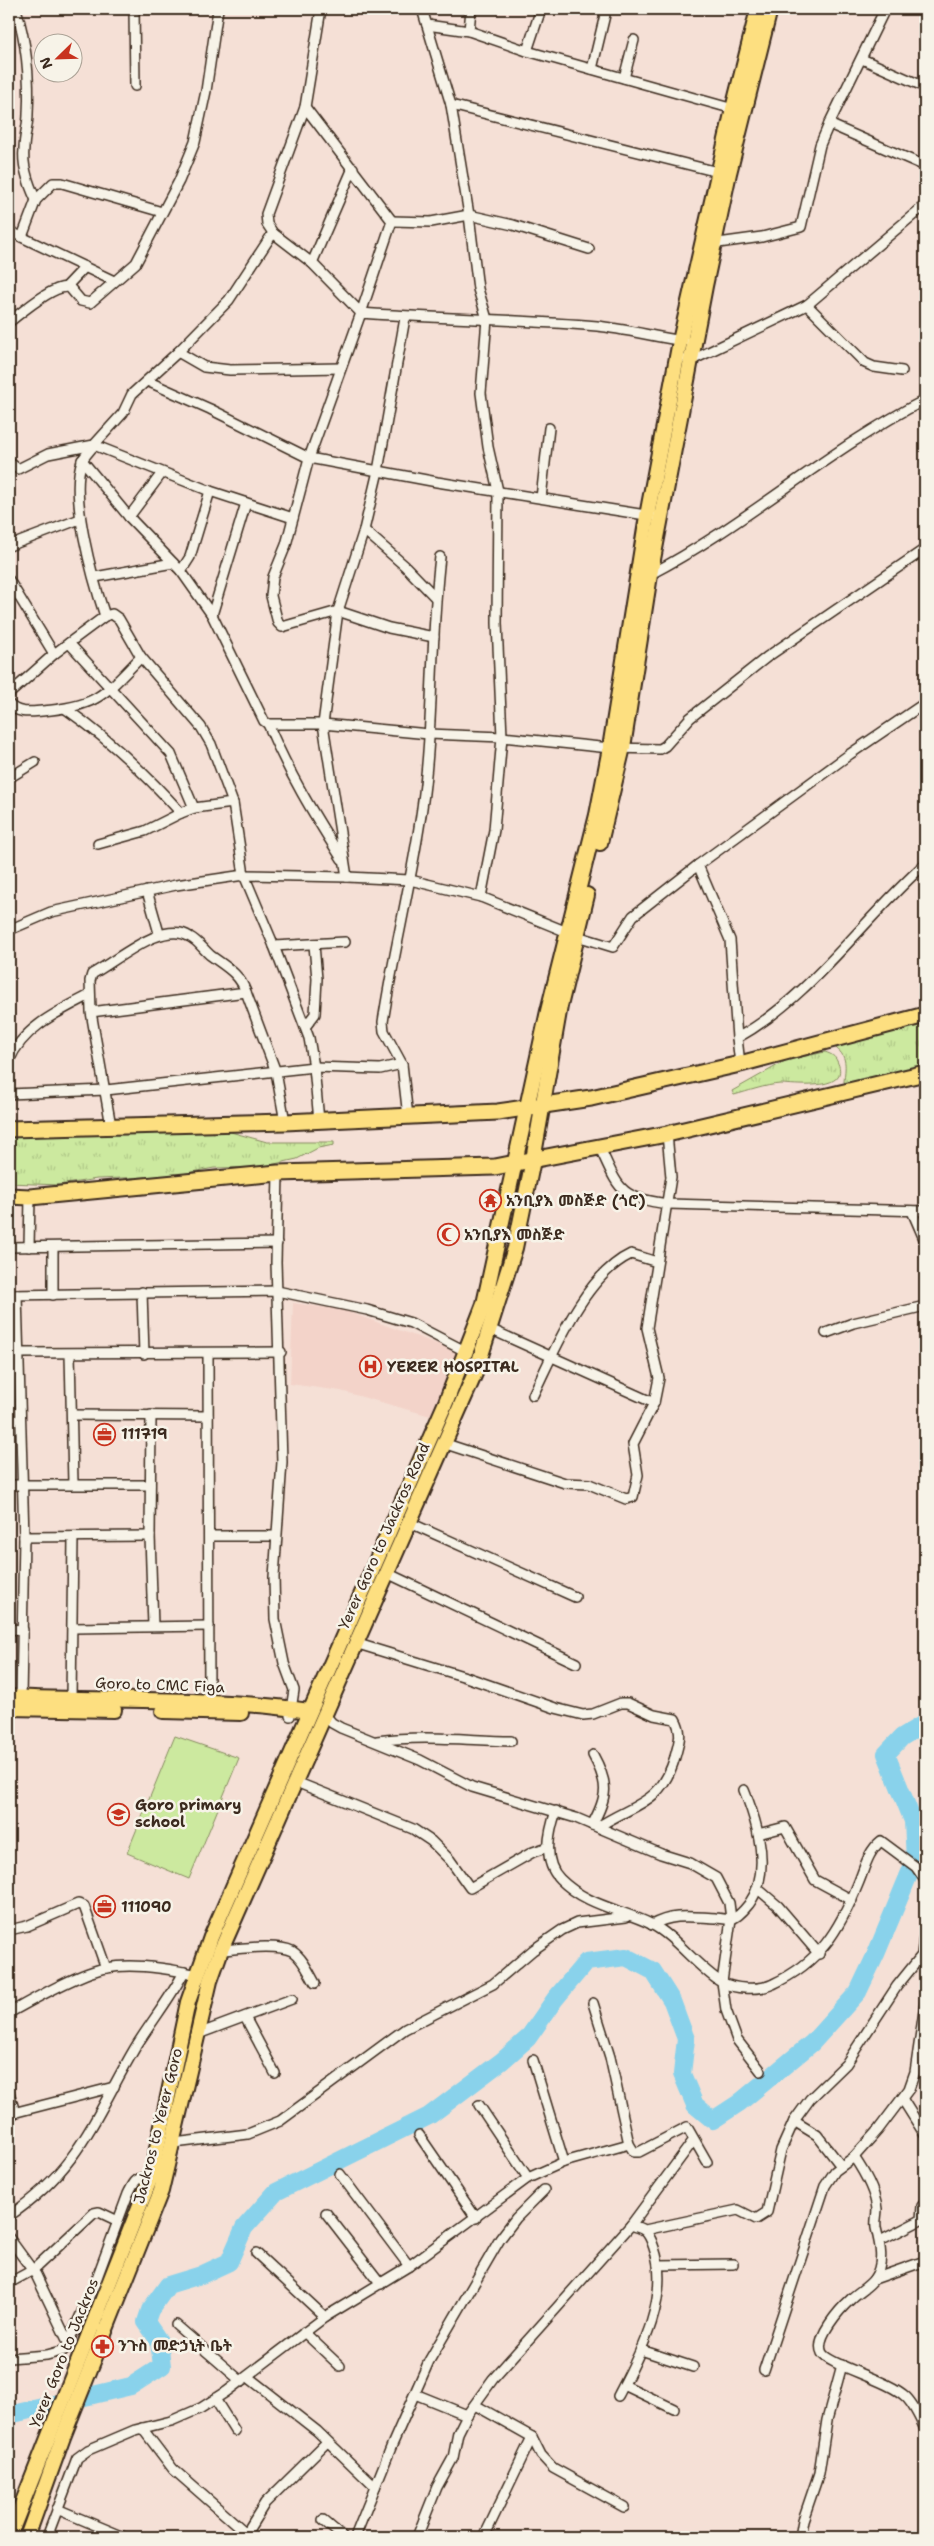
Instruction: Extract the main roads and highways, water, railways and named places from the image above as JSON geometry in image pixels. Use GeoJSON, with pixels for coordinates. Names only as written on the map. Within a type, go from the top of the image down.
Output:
{"type":"FeatureCollection","features":[{"type":"Feature","properties":{"kind":"highway"},"geometry":{"type":"LineString","coordinates":[[9,1129],[319,1121],[498,1112],[591,1098],[740,1064],[925,1015]]}},
{"type":"Feature","properties":{"kind":"highway"},"geometry":{"type":"LineString","coordinates":[[9,1196],[30,1197],[278,1173],[495,1167],[667,1134],[925,1073]]}},
{"type":"Feature","properties":{"kind":"main road"},"geometry":{"type":"LineString","coordinates":[[9,1708],[291,1712],[308,1715],[467,1352],[484,1304],[515,1163],[534,1106],[560,1006],[572,934],[616,747],[654,516],[680,341],[699,283],[738,110],[758,9]]}},
{"type":"Feature","properties":{"kind":"main road"},"geometry":{"type":"LineString","coordinates":[[738,110],[770,9]]}},
{"type":"Feature","properties":{"kind":"main road"},"geometry":{"type":"LineString","coordinates":[[654,516],[692,360],[699,283]]}},
{"type":"Feature","properties":{"kind":"main road","name":"Yerer Goro to Jackros Road"},"geometry":{"type":"LineString","coordinates":[[326,1721],[355,1643],[476,1371],[512,1259],[533,1160],[534,1106]]}},
{"type":"Feature","properties":{"kind":"main road","name":"Goro to CMC Figa"},"geometry":{"type":"LineString","coordinates":[[15,1698],[209,1702],[291,1712]]}},
{"type":"Feature","properties":{"kind":"main road","name":"Yerer Goro to Jackros"},"geometry":{"type":"LineString","coordinates":[[9,2537],[151,2177],[188,2002],[191,1973],[214,1930],[308,1715]]}},
{"type":"Feature","properties":{"kind":"main road","name":"Jackros to Yerer Goro"},"geometry":{"type":"LineString","coordinates":[[28,2537],[64,2437],[150,2225],[173,2148],[210,1981],[221,1950],[296,1782],[326,1721]]}},
{"type":"Feature","properties":{"kind":"waterway"},"geometry":{"type":"LineString","coordinates":[[9,2415],[131,2386],[162,2366],[159,2341],[146,2322],[150,2310],[168,2285],[201,2275],[229,2262],[244,2228],[276,2192],[429,2116],[502,2061],[528,2038],[555,1999],[586,1962],[626,1957],[653,1971],[672,2001],[686,2039],[682,2074],[695,2105],[713,2120],[739,2103],[812,2043],[858,1992],[915,1860],[913,1821],[886,1754],[902,1737],[925,1723]]}},
{"type":"Feature","properties":{"kind":"place","name":"አንቢያእ መስጅድ (ጎሮ)"},"geometry":{"type":"Point","coordinates":[490,1201]}},
{"type":"Feature","properties":{"kind":"place","name":"አንቢያእ መስጅድ"},"geometry":{"type":"Point","coordinates":[448,1235]}},
{"type":"Feature","properties":{"kind":"place","name":"YERER HOSPITAL"},"geometry":{"type":"Point","coordinates":[371,1367]}},
{"type":"Feature","properties":{"kind":"place","name":"111719"},"geometry":{"type":"Point","coordinates":[105,1434]}},
{"type":"Feature","properties":{"kind":"place","name":"Goro primary school"},"geometry":{"type":"Point","coordinates":[119,1814]}},
{"type":"Feature","properties":{"kind":"place","name":"111090"},"geometry":{"type":"Point","coordinates":[105,1907]}},
{"type":"Feature","properties":{"kind":"place","name":"ንጉስ መድኃኒት ቤት"},"geometry":{"type":"Point","coordinates":[102,2346]}}]}
